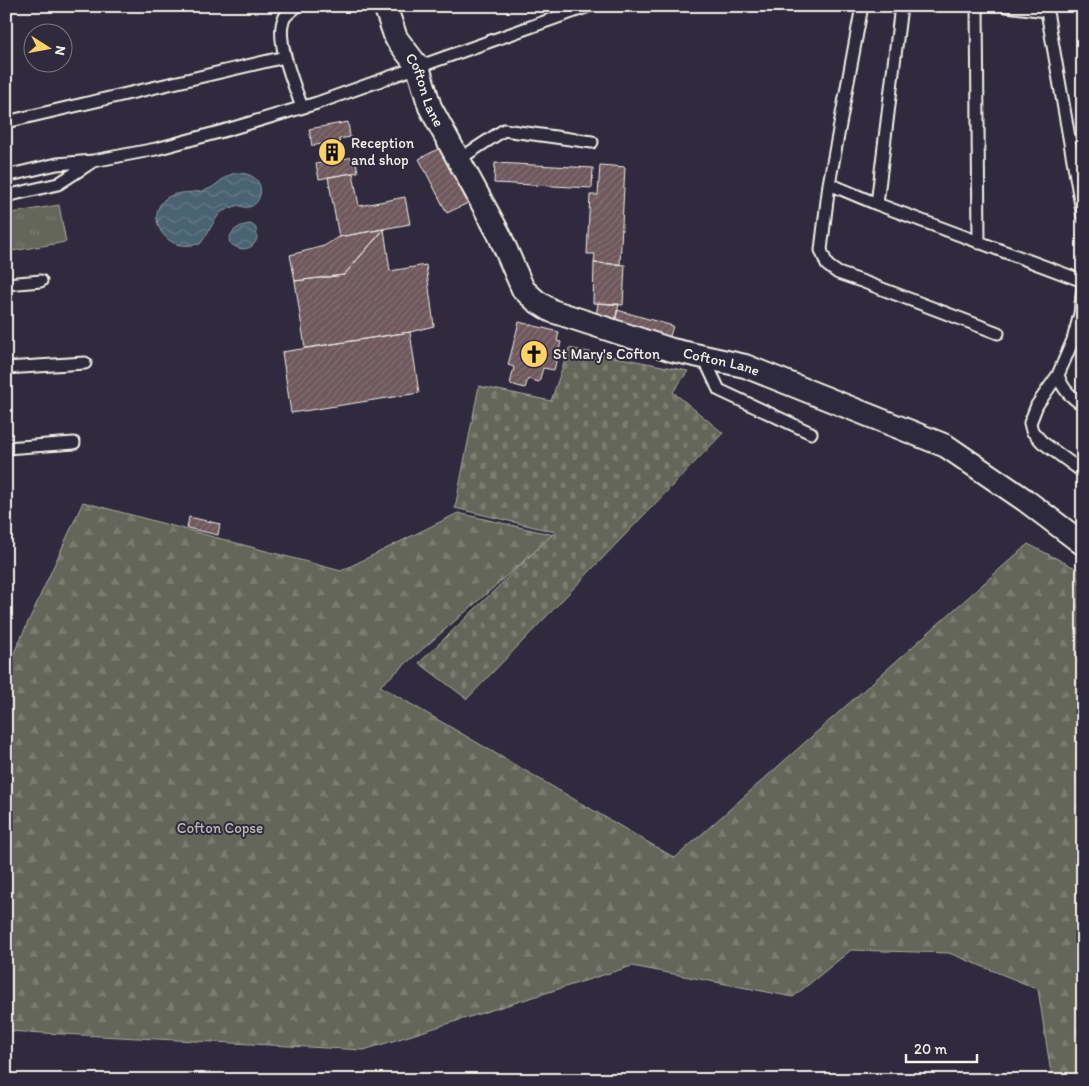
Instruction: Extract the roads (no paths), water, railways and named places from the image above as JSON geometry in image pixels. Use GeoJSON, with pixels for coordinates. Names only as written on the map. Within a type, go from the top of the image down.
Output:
{"type":"FeatureCollection","features":[{"type":"Feature","properties":{"kind":"street","name":"Cofton Lane"},"geometry":{"type":"LineString","coordinates":[[385,6],[396,38],[418,68],[430,107],[499,234],[523,288],[536,301],[552,311],[672,350],[745,366],[946,446],[1083,544]]}},
{"type":"Feature","properties":{"kind":"lane"},"geometry":{"type":"LineString","coordinates":[[297,6],[285,18],[281,31],[285,57],[302,107]]}},
{"type":"Feature","properties":{"kind":"lane"},"geometry":{"type":"LineString","coordinates":[[6,176],[57,164],[93,161],[156,148],[223,131],[317,103],[589,6]]}},
{"type":"Feature","properties":{"kind":"lane"},"geometry":{"type":"LineString","coordinates":[[862,6],[830,184],[821,250],[827,265],[838,273],[998,333]]}},
{"type":"Feature","properties":{"kind":"lane"},"geometry":{"type":"LineString","coordinates":[[877,204],[901,6]]}},
{"type":"Feature","properties":{"kind":"lane"},"geometry":{"type":"LineString","coordinates":[[977,6],[980,243]]}},
{"type":"Feature","properties":{"kind":"lane"},"geometry":{"type":"LineString","coordinates":[[1006,6],[1046,9],[1083,217]]}},
{"type":"Feature","properties":{"kind":"lane"},"geometry":{"type":"LineString","coordinates":[[6,122],[285,57]]}},
{"type":"Feature","properties":{"kind":"lane"},"geometry":{"type":"LineString","coordinates":[[458,160],[504,130],[592,142]]}},
{"type":"Feature","properties":{"kind":"lane"},"geometry":{"type":"LineString","coordinates":[[6,196],[58,184],[93,161]]}},
{"type":"Feature","properties":{"kind":"lane"},"geometry":{"type":"LineString","coordinates":[[830,184],[1083,283],[1080,314],[1073,340],[1058,376],[1037,405],[1030,423],[1032,431],[1042,442],[1083,472]]}},
{"type":"Feature","properties":{"kind":"lane"},"geometry":{"type":"LineString","coordinates":[[6,284],[42,281]]}},
{"type":"Feature","properties":{"kind":"lane"},"geometry":{"type":"LineString","coordinates":[[703,356],[719,390],[811,433]]}},
{"type":"Feature","properties":{"kind":"lane"},"geometry":{"type":"LineString","coordinates":[[6,368],[85,363]]}},
{"type":"Feature","properties":{"kind":"lane"},"geometry":{"type":"LineString","coordinates":[[1058,376],[1061,385],[1070,396],[1083,405]]}},
{"type":"Feature","properties":{"kind":"lane"},"geometry":{"type":"LineString","coordinates":[[6,448],[74,442]]}},
{"type":"Feature","properties":{"kind":"water"},"geometry":{"type":"Polygon","coordinates":[[[236,173],[248,175],[256,179],[260,186],[258,200],[253,205],[246,207],[238,205],[220,213],[200,244],[180,245],[163,235],[157,217],[160,204],[165,199],[174,194],[206,190],[227,176],[236,173]]]}},
{"type":"Feature","properties":{"kind":"water"},"geometry":{"type":"Polygon","coordinates":[[[251,224],[256,228],[256,242],[245,249],[232,245],[229,241],[232,233],[243,225],[251,224]]]}},
{"type":"Feature","properties":{"kind":"place","name":"Reception and shop"},"geometry":{"type":"Point","coordinates":[332,152]}},
{"type":"Feature","properties":{"kind":"place","name":"St Mary's Cofton"},"geometry":{"type":"Point","coordinates":[534,354]}},
{"type":"Feature","properties":{"kind":"park label","name":"Cofton Copse"},"geometry":{"type":"Point","coordinates":[220,828]}}]}
